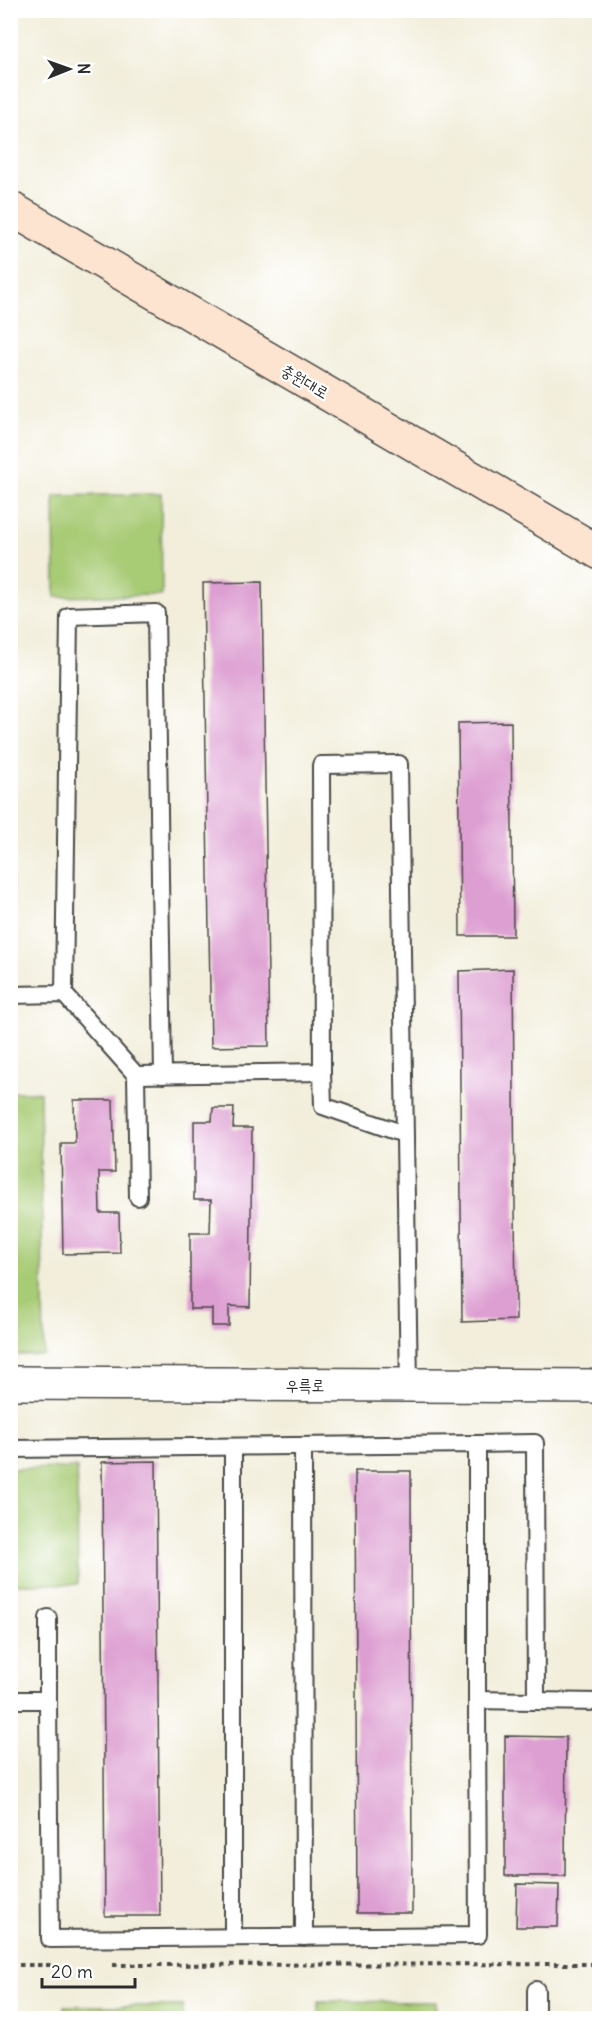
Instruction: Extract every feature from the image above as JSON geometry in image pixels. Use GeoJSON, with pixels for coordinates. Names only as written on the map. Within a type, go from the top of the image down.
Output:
{"type":"FeatureCollection","features":[{"type":"Feature","properties":{"kind":"street","name":"충원대로"},"geometry":{"type":"LineString","coordinates":[[10,208],[600,553]]}},
{"type":"Feature","properties":{"kind":"street","name":"우륵로"},"geometry":{"type":"LineString","coordinates":[[10,1383],[600,1386]]}},
{"type":"Feature","properties":{"kind":"lane"},"geometry":{"type":"LineString","coordinates":[[138,1197],[136,1075],[64,994],[69,616],[156,612],[163,1075]]}},
{"type":"Feature","properties":{"kind":"lane"},"geometry":{"type":"LineString","coordinates":[[404,1134],[323,1106],[321,765],[399,764],[409,1386]]}},
{"type":"Feature","properties":{"kind":"lane"},"geometry":{"type":"LineString","coordinates":[[10,995],[64,994]]}},
{"type":"Feature","properties":{"kind":"lane"},"geometry":{"type":"LineString","coordinates":[[136,1075],[322,1072]]}},
{"type":"Feature","properties":{"kind":"lane"},"geometry":{"type":"LineString","coordinates":[[10,1449],[535,1443],[536,1701]]}},
{"type":"Feature","properties":{"kind":"lane"},"geometry":{"type":"LineString","coordinates":[[48,1618],[50,1939],[478,1935],[477,1444]]}},
{"type":"Feature","properties":{"kind":"lane"},"geometry":{"type":"LineString","coordinates":[[303,1446],[304,1936]]}},
{"type":"Feature","properties":{"kind":"lane"},"geometry":{"type":"LineString","coordinates":[[233,1447],[233,1937]]}},
{"type":"Feature","properties":{"kind":"lane"},"geometry":{"type":"LineString","coordinates":[[10,1700],[48,1700]]}},
{"type":"Feature","properties":{"kind":"lane"},"geometry":{"type":"LineString","coordinates":[[477,1700],[600,1702]]}},
{"type":"Feature","properties":{"kind":"lane"},"geometry":{"type":"LineString","coordinates":[[536,1990],[536,2019]]}},
{"type":"Feature","properties":{"kind":"path"},"geometry":{"type":"LineString","coordinates":[[105,1965],[600,1964]]}},
{"type":"Feature","properties":{"kind":"path"},"geometry":{"type":"LineString","coordinates":[[10,1965],[58,1965]]}},
{"type":"Feature","properties":{"kind":"green space"},"geometry":{"type":"Polygon","coordinates":[[[161,494],[162,595],[55,597],[54,496],[161,494]]]}},
{"type":"Feature","properties":{"kind":"green space"},"geometry":{"type":"Polygon","coordinates":[[[11,1092],[40,1092],[44,1355],[11,1355],[11,1092]]]}},
{"type":"Feature","properties":{"kind":"green space"},"geometry":{"type":"Polygon","coordinates":[[[77,1468],[78,1584],[11,1584],[11,1469],[77,1468]]]}},
{"type":"Feature","properties":{"kind":"green space"},"geometry":{"type":"Polygon","coordinates":[[[318,2001],[436,2002],[436,2018],[318,2018],[318,2001]]]}},
{"type":"Feature","properties":{"kind":"green space"},"geometry":{"type":"Polygon","coordinates":[[[64,2006],[183,2006],[183,2018],[64,2018],[64,2006]]]}},
{"type":"Feature","properties":{"kind":"building"},"geometry":{"type":"Polygon","coordinates":[[[262,582],[269,1046],[211,1047],[203,583],[262,582]]]}},
{"type":"Feature","properties":{"kind":"building"},"geometry":{"type":"Polygon","coordinates":[[[511,722],[513,936],[460,936],[458,723],[511,722]]]}},
{"type":"Feature","properties":{"kind":"building"},"geometry":{"type":"Polygon","coordinates":[[[10,880],[13,880],[14,986],[10,987],[10,880]]]}},
{"type":"Feature","properties":{"kind":"building"},"geometry":{"type":"Polygon","coordinates":[[[513,969],[516,1320],[462,1322],[459,971],[513,969]]]}},
{"type":"Feature","properties":{"kind":"building"},"geometry":{"type":"Polygon","coordinates":[[[74,1100],[113,1100],[115,1172],[99,1172],[100,1213],[119,1213],[120,1253],[63,1254],[61,1143],[75,1143],[74,1100]]]}},
{"type":"Feature","properties":{"kind":"building"},"geometry":{"type":"Polygon","coordinates":[[[213,1108],[234,1108],[233,1128],[252,1128],[250,1307],[229,1306],[229,1326],[212,1326],[212,1309],[190,1309],[190,1233],[210,1233],[211,1200],[194,1200],[194,1121],[212,1121],[213,1108]]]}},
{"type":"Feature","properties":{"kind":"building"},"geometry":{"type":"Polygon","coordinates":[[[156,1461],[160,1916],[105,1916],[102,1462],[156,1461]]]}},
{"type":"Feature","properties":{"kind":"building"},"geometry":{"type":"Polygon","coordinates":[[[355,1471],[411,1471],[412,1913],[357,1913],[355,1471]]]}},
{"type":"Feature","properties":{"kind":"building"},"geometry":{"type":"Polygon","coordinates":[[[505,1736],[566,1737],[565,1876],[505,1876],[505,1736]]]}},
{"type":"Feature","properties":{"kind":"building"},"geometry":{"type":"Polygon","coordinates":[[[517,1884],[559,1885],[558,1927],[516,1927],[517,1884]]]}},
{"type":"Feature","properties":{"kind":"building"},"geometry":{"type":"Polygon","coordinates":[[[259,2015],[259,2018],[203,2018],[203,2016],[259,2015]]]}}]}
